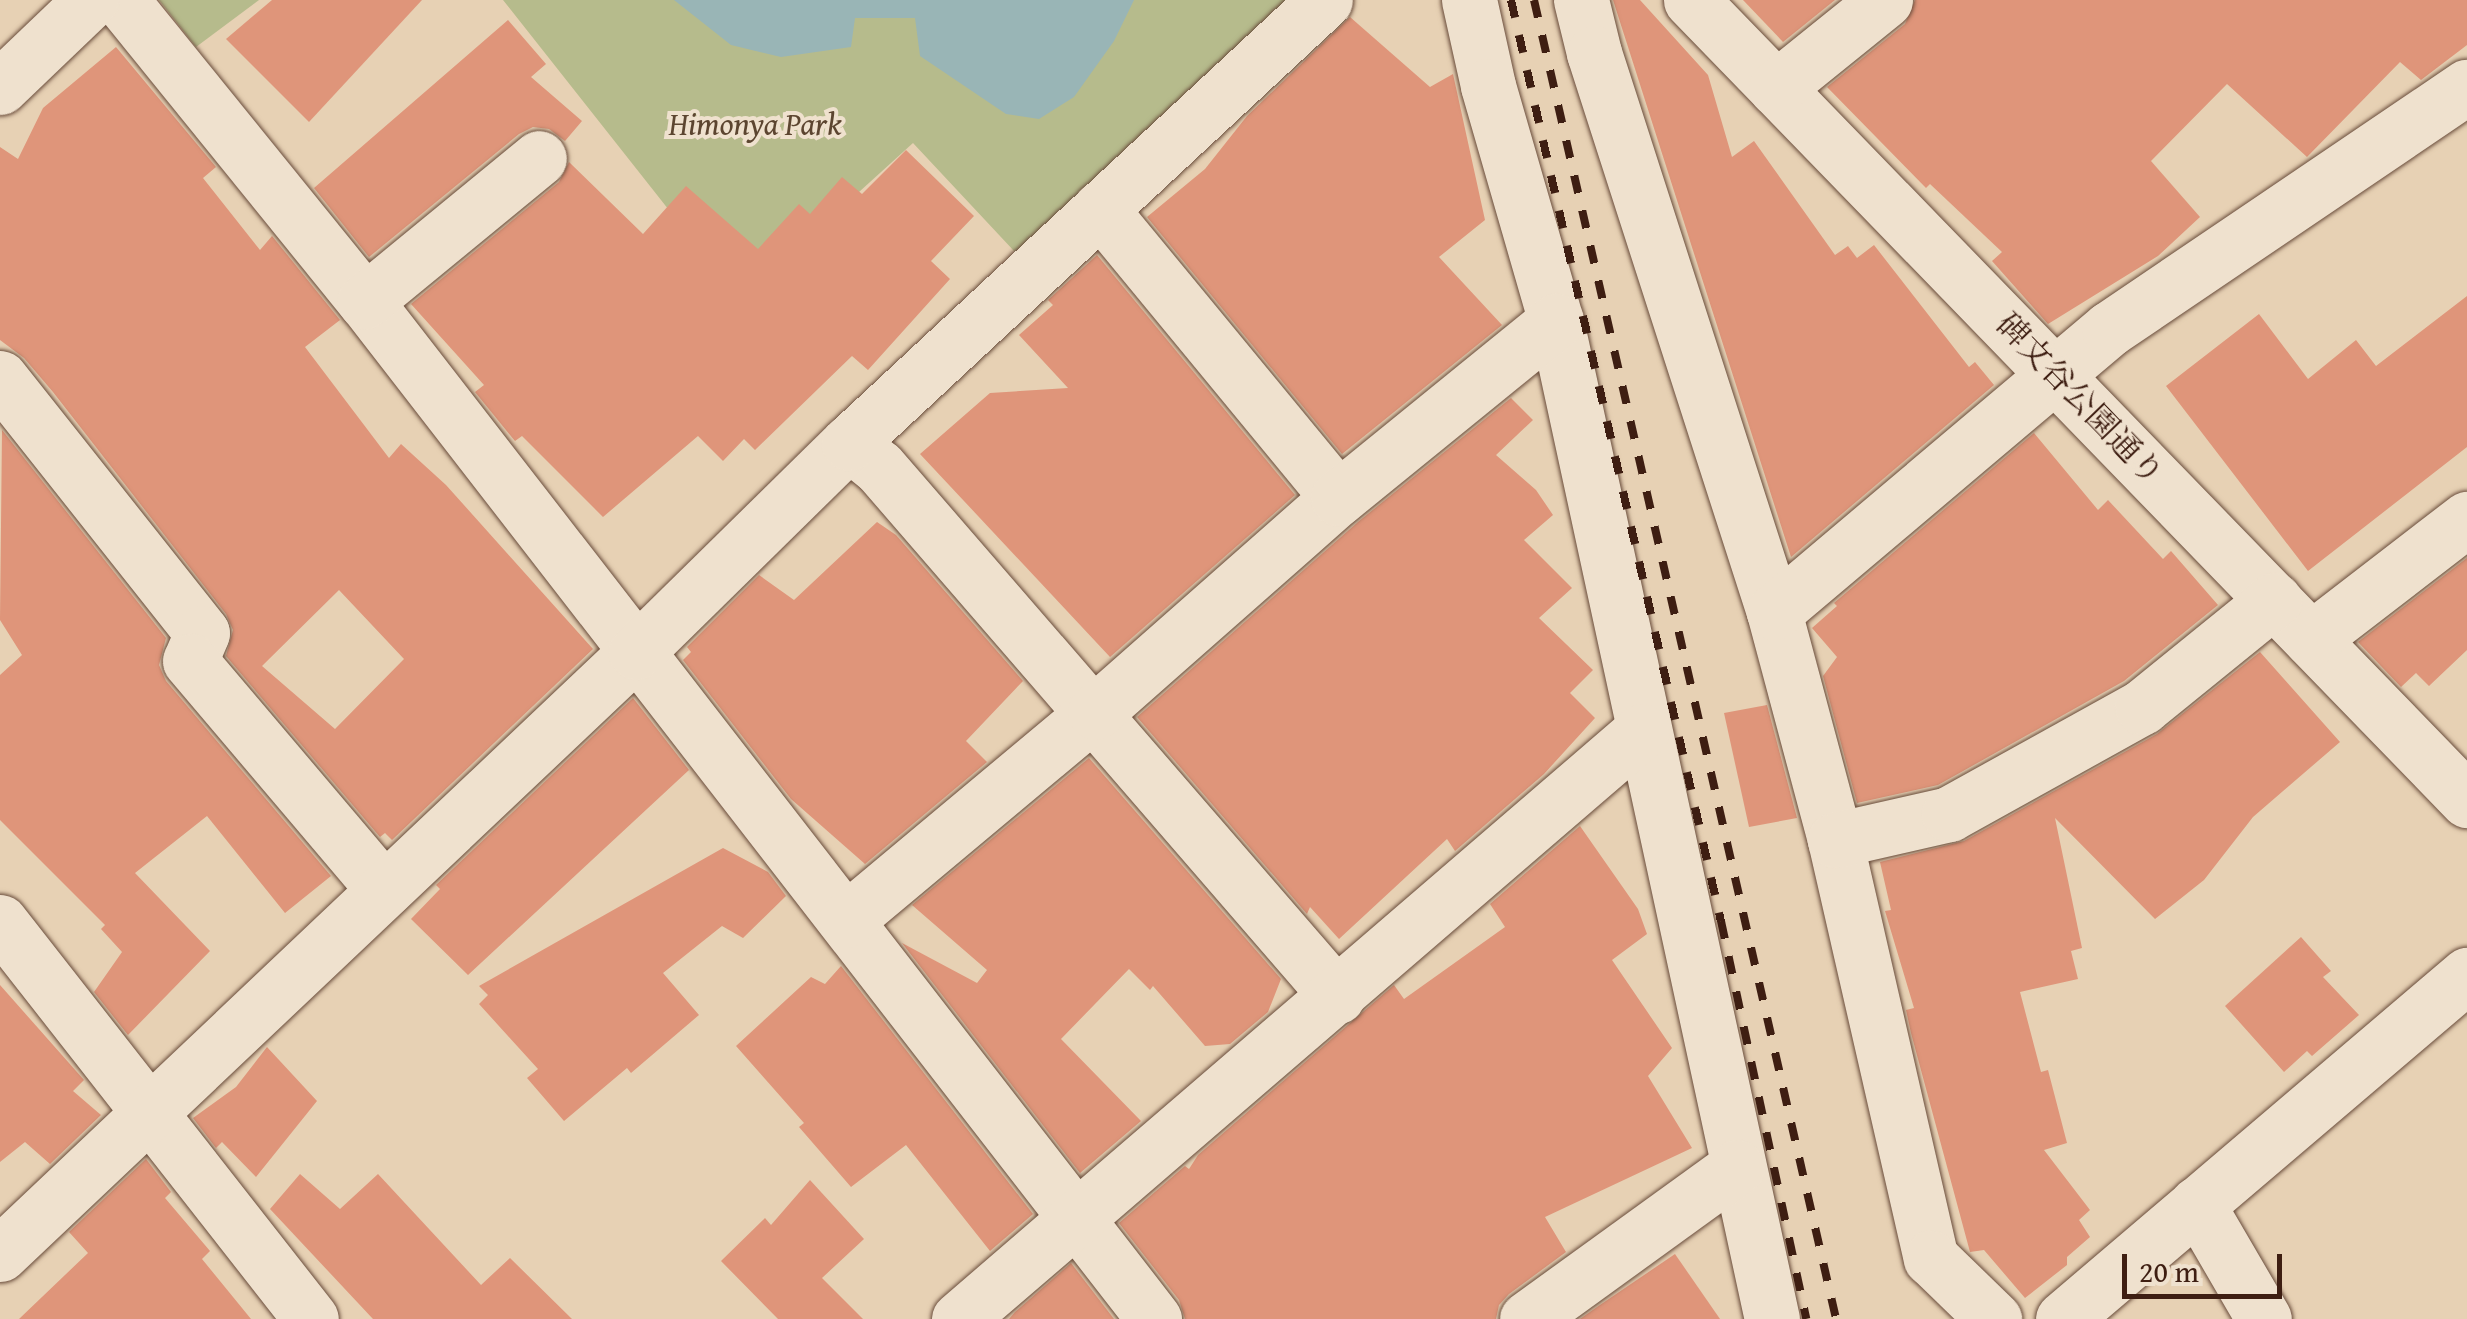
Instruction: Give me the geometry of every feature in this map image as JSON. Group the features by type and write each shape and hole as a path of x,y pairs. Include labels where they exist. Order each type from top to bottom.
{"street":[{"path":"0,88 91,0"},
{"path":"121,0 366,302 1154,1319"},
{"path":"0,1254 636,652 849,443 1325,0"},
{"path":"1470,0 1488,86 1556,321 1772,1319"},
{"path":"1581,0 1594,53 1774,612 1836,840 1931,1258 1994,1319"},
{"name":"碑文谷公園通り","path":"1691,0 2467,800"},
{"path":"1776,88 1885,0"},
{"path":"1774,612 2109,329 2467,87"},
{"path":"366,302 539,158"},
{"path":"1100,208 1338,498"},
{"path":"846,920 1094,712 1338,498 1556,321"},
{"path":"0,378 202,633 190,662 384,890"},
{"path":"849,443 879,467 1337,996"},
{"path":"2311,639 2467,519"},
{"path":"1836,840 1949,814 2142,707 2274,600"},
{"path":"959,1319 1642,730"},
{"path":"1,925 311,1319"},
{"path":"2063,1319 2467,975"},
{"path":"1528,1319 1737,1166"},
{"path":"2197,1204 2264,1319"}],"green space":[{"path":"159,0 259,0 196,47"},
{"name":"Himonya Park","path":"503,0 1294,0 1028,266 913,143 740,300"}],"water":[{"path":"674,0 1134,0 1114,41 1074,97 1039,119 1006,114 920,56 915,18 855,18 851,47 781,57 731,45"}],"building":[{"path":"272,0 422,0 309,122 226,39"},
{"path":"1613,0 1640,0 1708,75 1732,157 1754,141 1835,255 1848,246 1857,258 1874,245 1969,367 1975,362 1994,385 1791,557"},
{"path":"1743,0 1835,0 1783,42"},
{"path":"1915,0 2467,0 2467,45 2421,80 2400,62 2307,157 2227,84 2151,161 2200,217 2158,256 2048,324 1992,261 2002,252 1930,184 1926,188 1827,87 1905,24"},
{"path":"1350,17 1430,87 1453,74 1485,220 1439,257 1502,325 1342,454 1147,217 1205,169 1247,116"},
{"path":"508,20 546,64 531,77 582,121 565,141 549,129 533,127 519,134 369,257 314,188"},
{"path":"116,47 216,167 203,178 260,250 272,236 340,320 305,347 389,458 401,444 446,485 593,649 392,840 385,833 380,837 226,656 233,630 226,614 53,392 24,358 0,340 0,147 18,159 43,108","holes":["339,590 404,659 335,729 262,666"]},
{"path":"906,150 974,216 931,261 950,279 868,370 852,356 755,450 744,439 723,461 698,436 603,517 522,436 515,441 475,392 484,385 411,304 559,182 569,162 643,234 686,186 758,249 799,204 810,214 842,177 862,194"},
{"path":"1097,255 1295,495 1110,657 920,454 990,393 1068,388 1019,335 1053,305 1048,300"},
{"path":"2467,296 2467,447 2308,571 2166,386 2259,314 2308,379 2356,340 2376,366"},
{"path":"1511,398 1533,420 1496,455 1536,490 1553,515 1524,540 1572,588 1539,618 1593,670 1570,693 1595,718 1544,774 1455,851 1447,839 1339,939 1310,907 1307,914 1137,717 1358,522"},
{"path":"2,430 166,638 159,665 166,681 331,876 285,913 207,816 135,873 210,951 128,1035 94,992 122,952 101,929 105,925 0,820 0,675 22,655 0,620"},
{"path":"2034,433 2098,510 2108,500 2163,559 2171,551 2218,605 2124,681 1938,785 1857,803 1823,676 1837,657 1812,628 1837,606 1834,603"},
{"path":"877,522 896,535 1023,681 966,741 987,762 865,864 791,799 683,660 691,652 687,647 759,575 794,600"},
{"path":"2467,558 2467,650 2429,686 2416,673 2401,687 2358,642"},
{"path":"2260,652 2340,742 2253,817 2204,880 2155,919 2055,818 2082,948 2071,951 2078,979 2020,992 2041,1072 2048,1070 2067,1143 2044,1150 2090,1210 2079,1220 2090,1237 2067,1257 2067,1265 2025,1298 1984,1250 1970,1252 1911,1033 1906,1010 1914,1008 1885,911 1891,910 1880,862 1964,841 2157,734"},
{"path":"633,698 689,770 468,975 411,919 440,889 436,885"},
{"path":"1767,705 1797,818 1749,827 1724,713"},
{"path":"1089,758 1281,979 1268,1012 1230,1044 1205,1046 1153,986 1150,990 1129,969 1061,1039 1141,1121 1080,1173 902,943 977,983 987,970 912,905"},
{"path":"1580,826 1638,909 1647,934 1612,960 1672,1048 1648,1076 1692,1148 1545,1217 1566,1252 1509,1294 1499,1305 1496,1319 1185,1319 1179,1300 1119,1223 1185,1166 1189,1169 1198,1155 1394,985 1404,999 1505,927 1490,904"},
{"path":"723,848 768,872 786,896 743,938 722,926 663,973 699,1015 631,1073 627,1068 564,1121 527,1078 538,1069 479,1004 488,995 479,986"},
{"path":"2301,937 2331,971 2323,977 2359,1015 2312,1056 2307,1051 2284,1072 2225,1006"},
{"path":"841,966 1033,1214 990,1251 906,1145 851,1187 799,1127 804,1123 736,1046 811,977 825,984"},
{"path":"0,985 84,1080 73,1091 101,1115 50,1164 25,1142 0,1162"},
{"path":"267,1047 317,1101 256,1177 222,1142 216,1148 193,1118 236,1087"},
{"path":"146,1159 171,1192 165,1198 210,1251 202,1259 251,1319 19,1319 88,1253 69,1232"},
{"path":"300,1174 340,1209 378,1174 481,1285 510,1258 572,1319 373,1319 270,1209"},
{"path":"810,1180 864,1239 822,1278 863,1319 778,1319 721,1261 765,1218 771,1225"},
{"path":"1675,1254 1720,1319 1580,1319 1597,1307"},
{"path":"1071,1263 1114,1319 1009,1319 1015,1312"}],"railway":[{"path":"1511,0 1721,921 1806,1319"},
{"path":"1534,0 1836,1319"}]}
